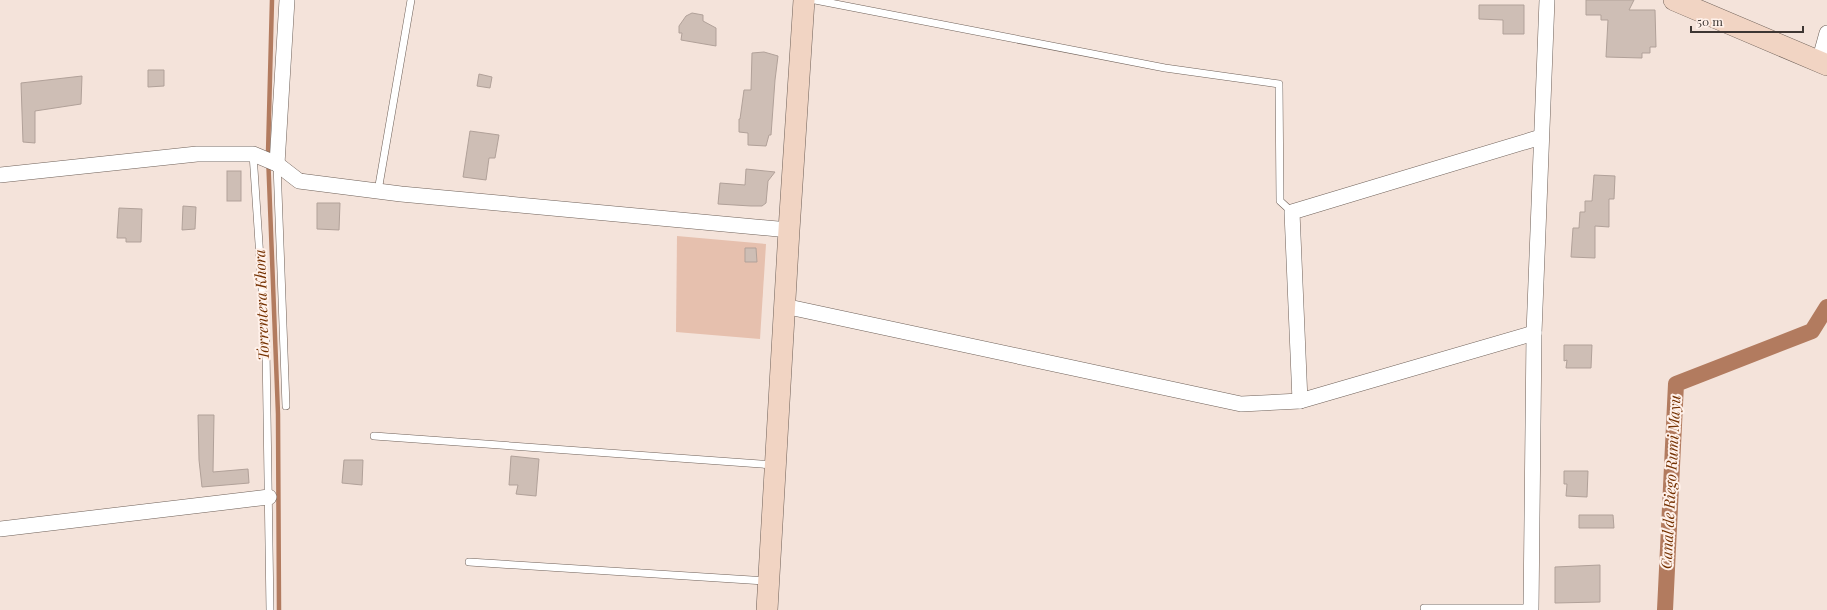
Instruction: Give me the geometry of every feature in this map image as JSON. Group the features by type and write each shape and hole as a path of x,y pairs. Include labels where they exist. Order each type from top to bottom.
{"street":[{"path":"277,164 288,0"},
{"path":"766,610 788,230 804,0"},
{"path":"1531,609 1534,333 1547,0"},
{"path":"1674,0 1823,64 1827,32"},
{"path":"1300,401 1292,212 1541,137"},
{"path":"0,175 197,154 253,154 277,164 299,181 378,191 788,230"},
{"path":"784,306 1241,404 1300,401 1534,333"},
{"path":"0,529 269,497"}],"lane":[{"path":"378,191 412,0"},
{"path":"816,0 1165,68 1279,84 1280,201 1292,212"},
{"path":"253,154 266,348 270,610"},
{"path":"277,164 286,406"},
{"path":"374,436 775,465"},
{"path":"469,562 768,581"},
{"path":"1424,608 1531,609"}],"shaded area":[{"path":"677,236 766,244 760,339 676,332"}],"building":[{"path":"1586,0 1634,0 1629,10 1655,10 1656,47 1650,47 1650,53 1642,53 1642,58 1606,57 1608,20 1601,20 1601,15 1586,15"},
{"path":"1479,5 1524,5 1524,34 1503,34 1503,20 1479,19"},
{"path":"692,13 703,15 703,21 716,28 716,46 681,40 682,33 679,33 679,26 686,16"},
{"path":"764,52 778,56 771,135 769,135 766,146 748,145 748,133 739,132 739,119 744,90 751,90 752,53"},
{"path":"148,70 164,70 164,86 148,87"},
{"path":"479,74 492,77 490,88 477,86"},
{"path":"82,76 81,104 35,111 35,143 23,142 21,83"},
{"path":"470,131 499,135 495,158 489,158 486,180 463,177"},
{"path":"746,169 775,172 768,181 766,203 762,206 718,204 720,183 745,185"},
{"path":"227,171 241,171 241,201 227,201"},
{"path":"1594,175 1615,176 1614,199 1609,199 1609,227 1595,226 1595,258 1571,257 1573,228 1579,228 1580,212 1585,212 1585,201 1592,201"},
{"path":"317,203 340,203 339,230 317,229"},
{"path":"183,206 196,207 195,229 182,230"},
{"path":"119,208 142,209 141,242 126,242 126,238 117,238"},
{"path":"745,248 756,248 757,262 745,262"},
{"path":"1564,345 1592,345 1591,368 1566,368 1567,360 1564,361"},
{"path":"198,415 214,415 213,472 248,469 249,483 202,487 199,460"},
{"path":"511,456 539,459 536,496 516,494 518,485 509,485"},
{"path":"344,460 363,460 362,485 342,483"},
{"path":"1564,471 1588,471 1587,497 1566,496 1567,484 1564,484"},
{"path":"1579,515 1613,515 1614,528 1579,528"},
{"path":"1600,565 1600,602 1555,603 1555,567"}],"waterway":[{"name":"Torrentera Khora","path":"272,0 268,154 278,414 279,610"},
{"name":"Canal de Riego Rumi Mayu","path":"1665,610 1676,384 1812,331 1827,307"}]}
